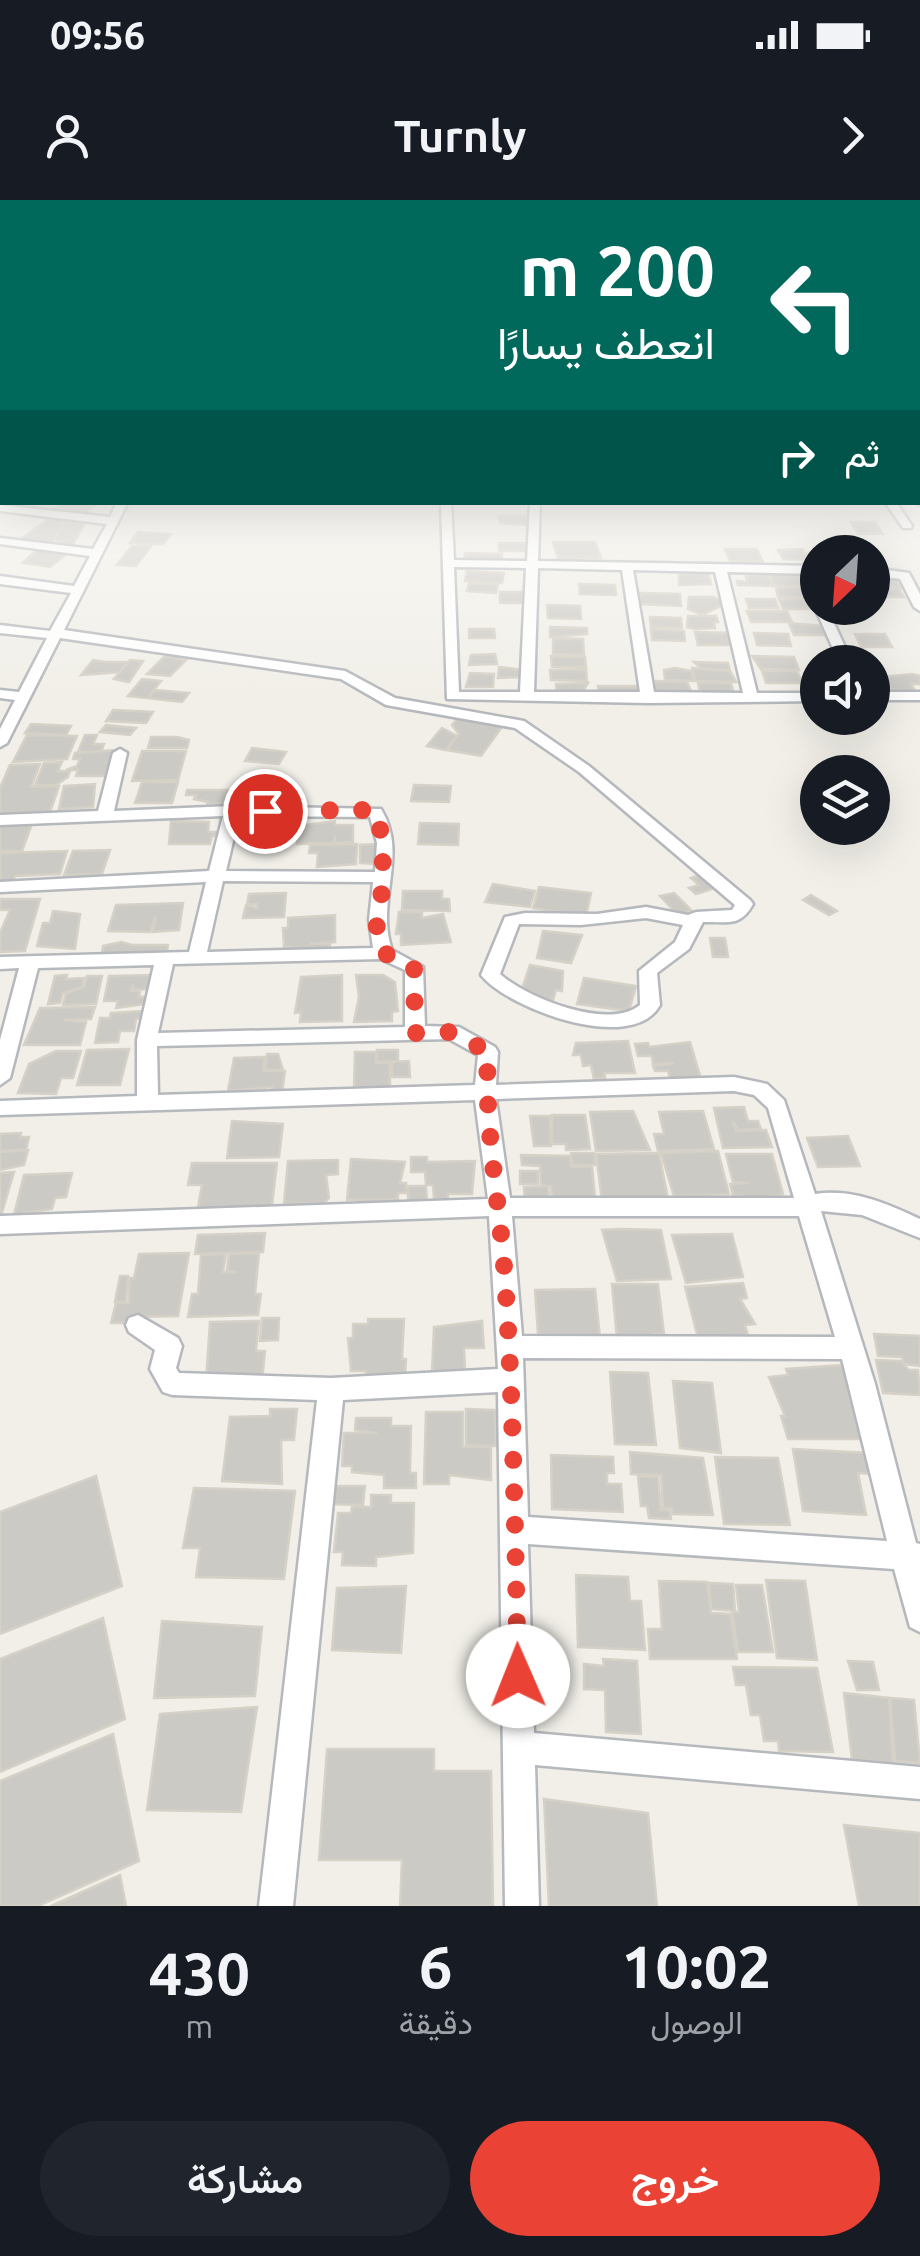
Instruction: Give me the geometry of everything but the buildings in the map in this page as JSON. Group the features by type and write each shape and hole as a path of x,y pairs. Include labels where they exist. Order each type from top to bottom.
{"street":[{"path":"0,541 95,553"},
{"path":"0,743 102,541"},
{"path":"447,541 449,693 466,699 800,697"},
{"path":"527,698 531,541"},
{"path":"448,564 800,570"},
{"path":"627,567 648,699"},
{"path":"720,568 751,698"},
{"path":"890,574 905,576 920,606"},
{"path":"0,580 76,590"},
{"path":"0,629 331,672 345,675 391,702 496,718 527,728 584,769 744,904 738,915 704,914 691,922 683,945 648,972 646,983 652,999 648,1012 637,1018 582,1018 499,988 490,975 511,921 580,920 629,911 657,912 691,922"},
{"path":"0,694 23,697"},
{"path":"890,696 920,696"},
{"path":"105,817 120,753"},
{"path":"197,955 220,876 232,811"},
{"path":"0,820 232,811 375,812 381,824 384,877 375,938 384,953"},
{"path":"0,886 220,876 384,877"},
{"path":"0,963 384,953 414,967 415,1033"},
{"path":"148,1105 147,1040 165,957"},
{"path":"0,1078 30,963"},
{"path":"147,1040 452,1032 488,1052 485,1096 500,1206 510,1348 522,1906"},
{"path":"0,1108 749,1085 770,1095 913,1557 920,1617"},
{"path":"0,1225 500,1206 806,1206 816,1201 848,1203 920,1229"},
{"path":"138,1325 169,1346 164,1370 172,1384 330,1390 510,1380"},
{"path":"510,1348 849,1348"},
{"path":"276,1906 330,1390"},
{"path":"515,1530 913,1557"},
{"path":"520,1748 920,1782"}],"route":[{"path":"265,811 364,810 379,815 384,877 375,938 384,953 414,967 415,1033 452,1032 488,1052 485,1096 500,1206 510,1348 518,1676"}]}
